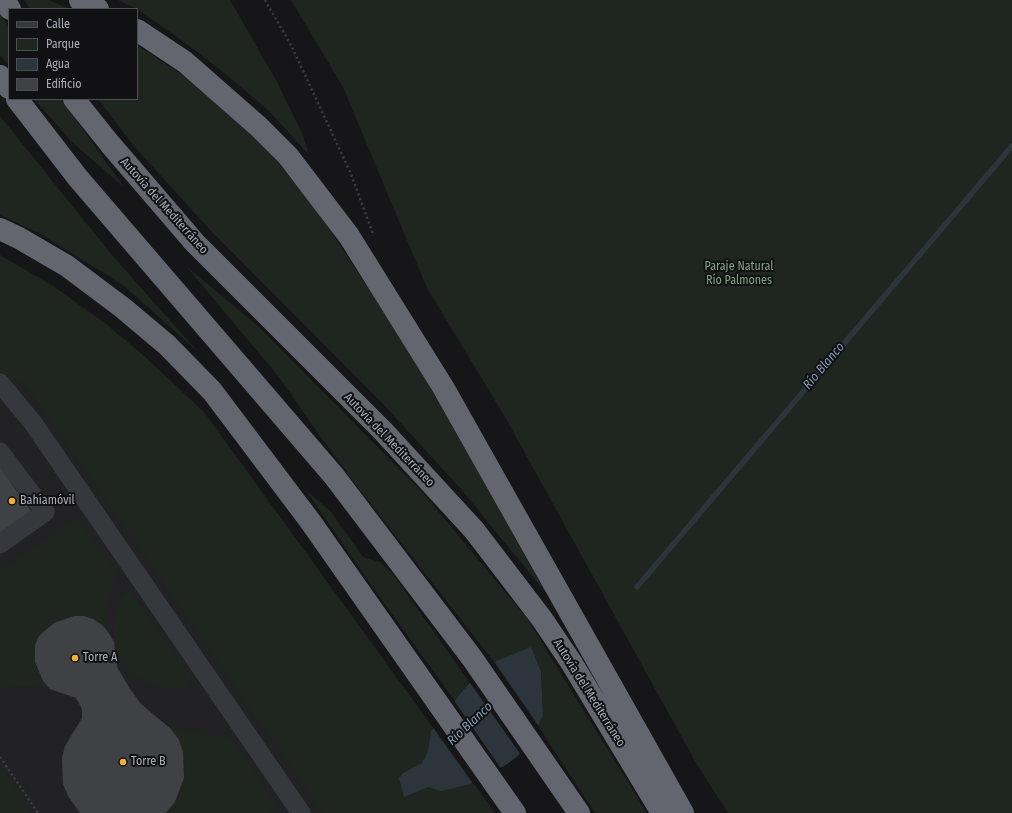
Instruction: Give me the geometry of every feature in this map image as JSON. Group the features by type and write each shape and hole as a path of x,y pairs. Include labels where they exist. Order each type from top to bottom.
{"highway":[{"path":"80,0 96,8"},
{"path":"138,31 185,62 259,127 288,156 349,236 444,387 592,648 683,813"},
{"path":"0,76 8,87"},
{"path":"18,100 78,178 334,476 472,658 579,813"},
{"name":"Autovía del Mediterráneo","path":"75,100 110,144 195,243 383,431 474,530 542,619 571,662 662,813"},
{"path":"0,229 19,238 67,266 123,308 167,345 212,391 310,521 515,813"},
{"path":"592,648 621,673 700,813"}],"street":[{"path":"0,383 33,423 301,813"},
{"path":"0,452 45,512 0,544"}],"path":[{"path":"264,0 292,47 351,174 373,237"},
{"path":"0,757 38,813"}],"shaded area":[{"path":"53,286 106,324 178,398 455,813 0,813 0,289"}],"green space":[{"path":"24,0 49,0 67,8 29,8"},
{"path":"118,0 230,0 277,82 302,133 309,155 269,111 228,76 187,44 138,10 138,8"},
{"name":"Paraje Natural Río Palmones","path":"291,0 1012,0 1012,813 728,813 696,763 505,417 427,288 343,87"},
{"path":"0,14 8,26 8,65 0,55"},
{"path":"138,46 196,84 251,131 312,203 388,318 447,415 546,593 460,488 385,406 211,231 134,146 99,100 138,100"},
{"path":"35,100 62,100 124,187 74,144"},
{"path":"0,116 112,255 197,351 123,285 39,233 0,215"},
{"path":"0,255 53,286 106,324 144,356 204,412 495,813 323,813 30,390 21,381 12,385 0,371"},
{"path":"186,266 258,326 423,493 526,617 647,813 595,813 538,726 543,716 541,671 531,648 494,662 356,485 279,377"},
{"path":"304,488 332,513 363,557 380,562 392,573 459,667 469,682 455,701 376,592"},
{"path":"76,517 117,574 108,602 106,630 93,619 84,616 74,616 54,623 39,636 35,645 35,662 38,672 50,689 44,686 0,688 0,571"},
{"path":"129,590 191,675 187,689 160,687 147,683 133,675 120,659 113,633 115,616 120,602"},
{"path":"163,720 184,731 231,738 278,808 269,813 166,813 175,802 181,791 185,765 179,740"},
{"path":"0,766 32,813 0,813"}],"water":[{"path":"531,647 541,671 543,716 518,756 506,765 470,784 441,791 428,787 404,797 399,778 403,773 422,763 428,752 431,731 468,684 494,662"}],"pier":[{"path":"493,660 540,728 521,755 468,680"},
{"path":"453,699 502,770 474,785 432,726"}],"building":[{"name":"Bahíamóvil","path":"0,467 31,511 0,534"},
{"name":"Torre B","path":"74,616 84,616 93,619 102,625 108,632 114,642 117,667 130,689 141,704 171,729 179,740 183,752 184,778 175,802 166,813 80,813 68,796 63,784 62,758 65,746 82,718 82,709 76,698 50,689 43,681 35,662 35,645 39,636 54,623"}],"waterway":[{"name":"Río Blanco","path":"637,587 1012,146"}],"place":[{"name":"Bahíamóvil","path":"12,501"},
{"name":"Torre A","path":"75,658"},
{"name":"Torre B","path":"123,762"}]}
